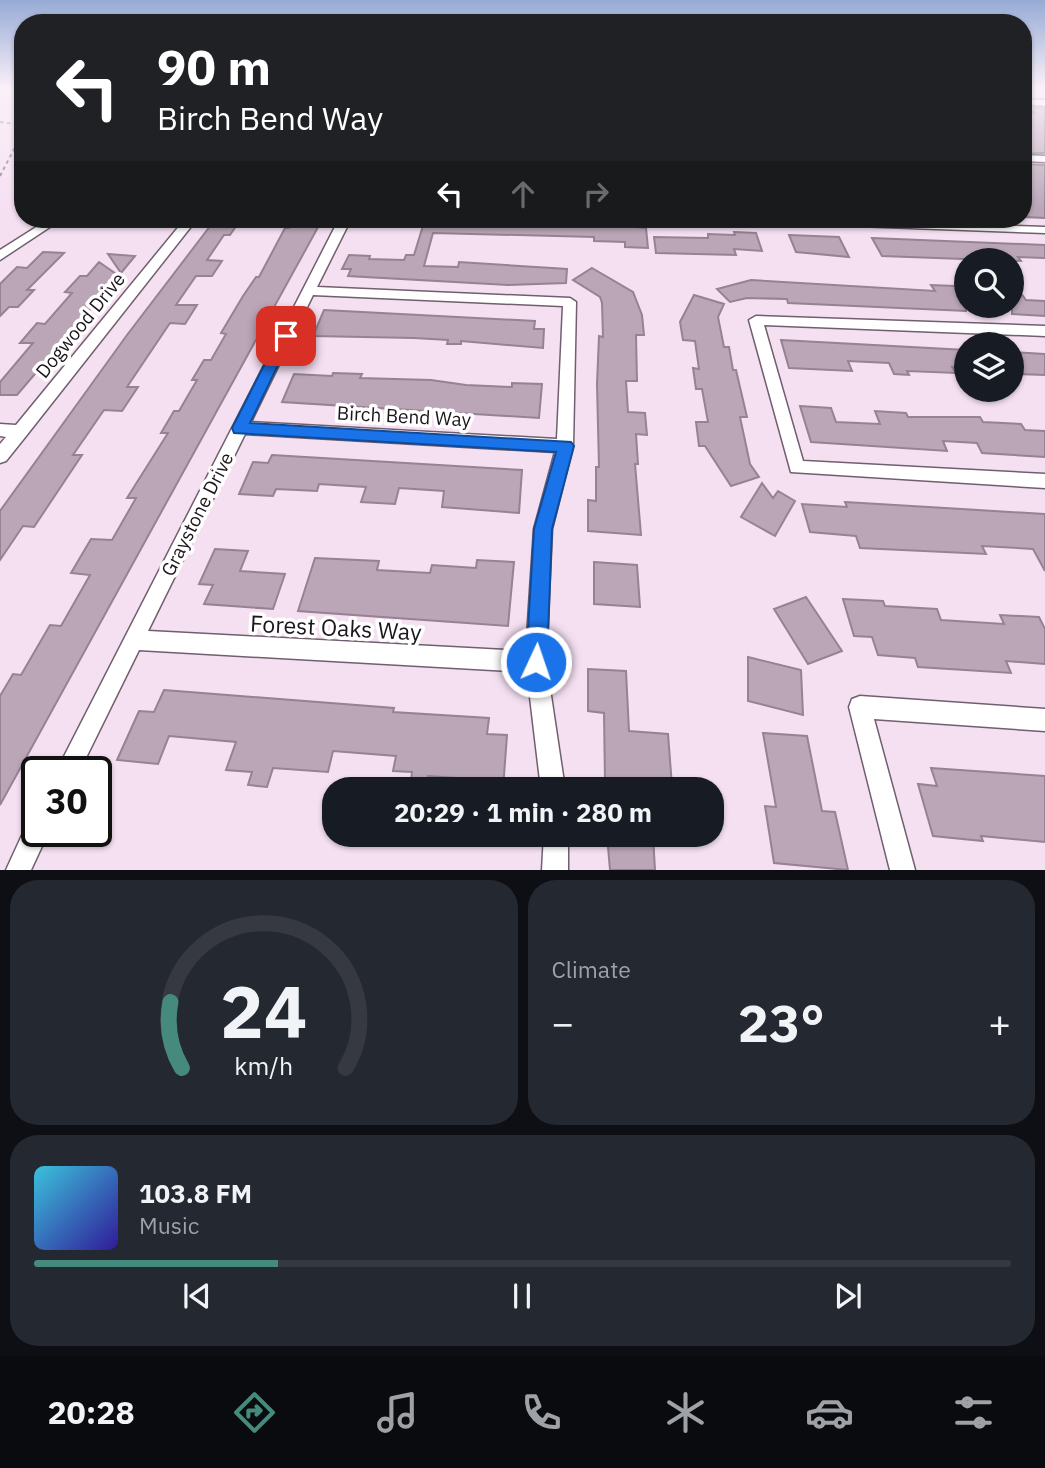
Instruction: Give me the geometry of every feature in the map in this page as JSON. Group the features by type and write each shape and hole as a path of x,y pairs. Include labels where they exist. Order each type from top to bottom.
{"street":[{"path":"0,256 42,228"},
{"name":"Dogwood Drive","path":"0,456 184,228"},
{"name":"Graystone Drive","path":"75,756 340,228"},
{"path":"991,228 1045,230"},
{"path":"309,290 570,302 565,446 543,529 536,662 551,777"},
{"path":"1045,331 756,320 797,467 1045,481"},
{"name":"Birch Bend Way","path":"240,428 565,446"},
{"path":"0,430 20,432"},
{"name":"Forest Oaks Way","path":"134,640 536,662"},
{"path":"903,870 860,706 1045,720"},
{"path":"18,870 29,847"},
{"path":"555,870 556,847"}],"path":[{"path":"0,176 14,149"}],"building":[{"path":"1032,129 1045,129 1045,153 1032,153"},
{"path":"1032,164 1045,165 1045,218 1032,217"},
{"path":"209,228 235,228 230,235 224,235 207,260 222,261 212,276 196,276 176,305 197,305 185,324 170,323 127,387 138,387 122,411 104,410 73,455 82,455 34,527 23,526 0,560 0,511 127,335"},
{"path":"285,228 318,228 27,756 21,756 21,767 0,805 0,696 13,674 21,675 50,625 61,626 90,575 71,573 91,539 112,540 136,498 127,498 168,433 161,433 174,411 179,411 197,380 192,380 204,360 211,360 226,334 221,333 243,296 256,277 259,277"},
{"path":"422,228 646,228 648,248 625,247 625,242 594,241 594,237 433,233 424,266 458,267 459,262 567,269 566,283 508,285 348,276 351,269 342,269 349,255 370,256 369,259 404,260 406,255 414,255"},
{"path":"734,232 756,233 762,251 734,249 736,255 656,253 654,237 708,238 708,234 735,235"},
{"path":"789,235 839,237 849,257 796,252"},
{"path":"872,238 1045,245 1045,258 1024,257 1024,248 954,248 954,259 882,256"},
{"path":"43,252 64,253 27,290 34,290 18,307 9,307 0,316 0,284 17,267 27,268"},
{"path":"108,254 135,256 121,273"},
{"path":"99,262 119,276 17,395 0,395 0,382 33,343 20,343 37,323 45,324 72,293 65,292 80,276 87,276"},
{"path":"592,268 633,292 642,315 644,335 636,335 637,381 626,381 628,412 645,413 647,435 636,434 638,464 635,464 641,535 588,531 588,500 596,501 596,467 599,467 597,384 599,336 603,337 602,303 600,297 573,280"},
{"path":"751,280 935,291 931,285 954,286 954,310 788,303 787,299 747,298 730,302 717,289"},
{"path":"694,295 724,304 718,317 724,347 729,347 733,370 736,370 747,417 740,417 750,464 759,477 731,486 705,446 699,446 696,422 708,422 702,389 696,389 693,368 699,369 695,341 683,340 680,322"},
{"path":"1024,297 1026,300 1045,301 1045,316 1024,315"},
{"path":"324,310 535,321 534,329 544,329 543,348 461,341 461,344 447,344 448,340 414,338 313,336"},
{"path":"781,340 954,349 954,373 907,371 909,375 894,374 889,363 848,361 852,371 789,368"},
{"path":"1024,353 1045,354 1045,375 1024,374"},
{"path":"333,373 362,374 360,378 431,380 466,385 512,387 512,383 542,384 539,418 282,402 294,374 332,376"},
{"path":"800,406 831,408 836,422 880,424 875,411 906,413 908,417 980,417 983,422 1021,424 1025,430 1045,431 1045,457 982,453 977,443 943,441 947,451 811,442"},
{"path":"272,455 522,470 519,513 442,507 444,491 399,488 395,504 361,502 366,487 319,484 317,491 276,489 273,496 239,494 253,462 268,463"},
{"path":"762,483 773,498 778,491 795,501 775,536 741,517"},
{"path":"845,502 1045,514 1045,571 1033,549 982,546 986,554 860,548 856,536 810,532 802,504 847,507"},
{"path":"215,549 248,551 240,571 285,574 273,609 204,604 213,585 199,584"},
{"path":"315,558 379,561 377,570 430,573 432,565 476,568 477,560 514,562 508,626 298,611"},
{"path":"594,562 637,565 640,607 594,604"},
{"path":"806,597 842,651 808,664 774,609"},
{"path":"843,599 883,601 885,606 937,609 941,620 1004,624 1000,615 1039,617 1045,629 1045,664 1006,661 1011,673 918,667 915,658 878,655 872,637 854,636"},
{"path":"748,657 801,670 803,715 748,701"},
{"path":"588,669 626,671 629,731 668,734 671,777 605,777 604,713 588,711"},
{"path":"164,690 394,708 393,712 489,718 487,734 507,735 504,777 411,777 412,772 393,771 396,756 333,751 328,772 273,768 267,787 248,785 252,772 226,770 236,742 169,736 158,764 117,760 139,711 154,712"},
{"path":"763,733 807,736 822,811 835,812 848,870 774,863 765,806 776,807"},
{"path":"931,768 1045,776 1045,842 981,836 983,841 933,836 918,784 937,786"},
{"path":"608,847 654,847 655,870 610,870"}],"route":[{"path":"286,336 240,428 565,446 543,529 536,662"}]}
